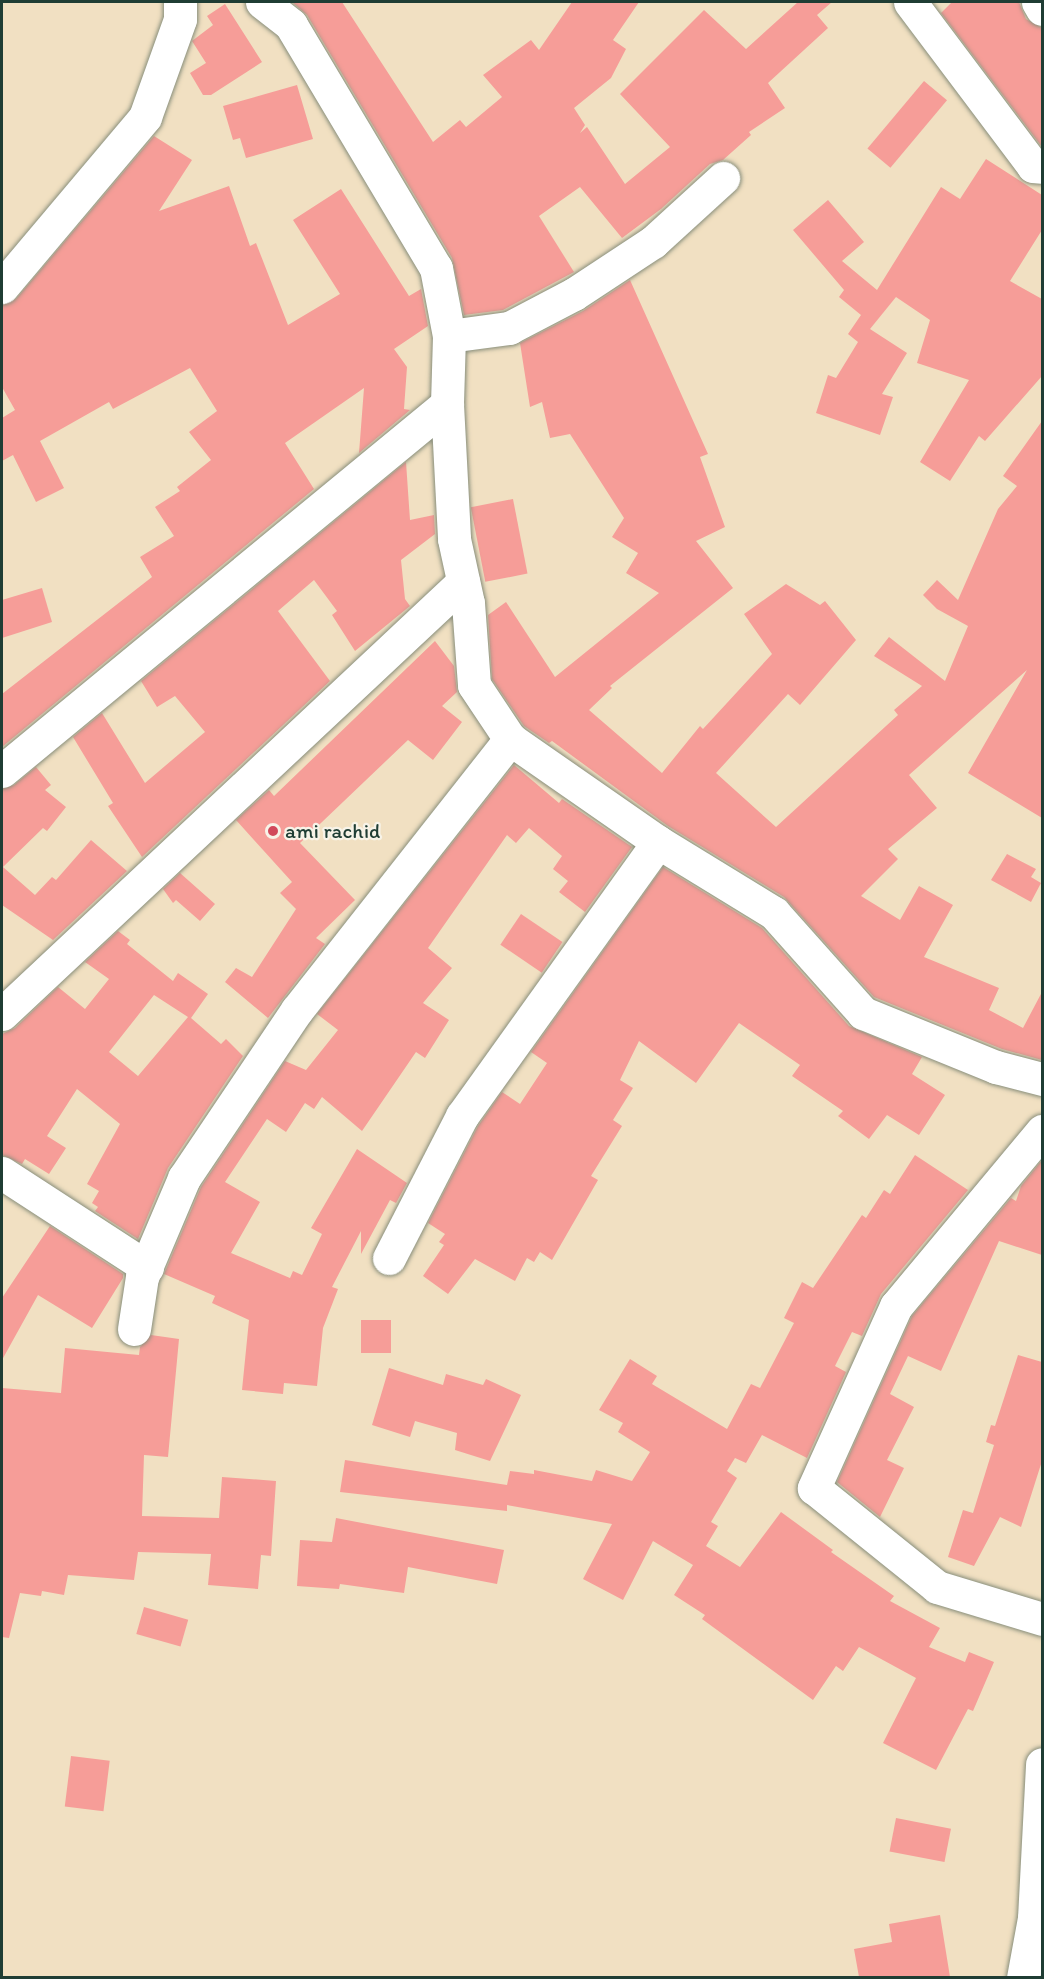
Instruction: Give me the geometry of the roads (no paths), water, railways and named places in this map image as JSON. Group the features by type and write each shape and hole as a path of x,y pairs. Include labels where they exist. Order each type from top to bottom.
{"street":[{"path":"2,287 145,117 180,19 180,2"},
{"path":"262,2 291,25 436,268 449,336 447,404 454,539 463,582 474,685 510,739 657,842 774,913 863,1012 996,1066 1042,1079"},
{"path":"910,2 1033,166 1042,167"},
{"path":"1038,2 1042,9"},
{"path":"449,336 509,328 574,294 653,242 723,177"},
{"path":"2,771 447,404"},
{"path":"2,1014 463,582"},
{"path":"134,1329 147,1267 184,1178 297,1010 510,739"},
{"path":"389,1258 462,1116 657,842"},
{"path":"1042,1131 896,1306 814,1488 937,1587 1042,1619"},
{"path":"2,1173 147,1267"},
{"path":"1023,1977 1034,1918 1042,1764"}],"place":[{"name":"ami rachid","path":"273,831"}]}
